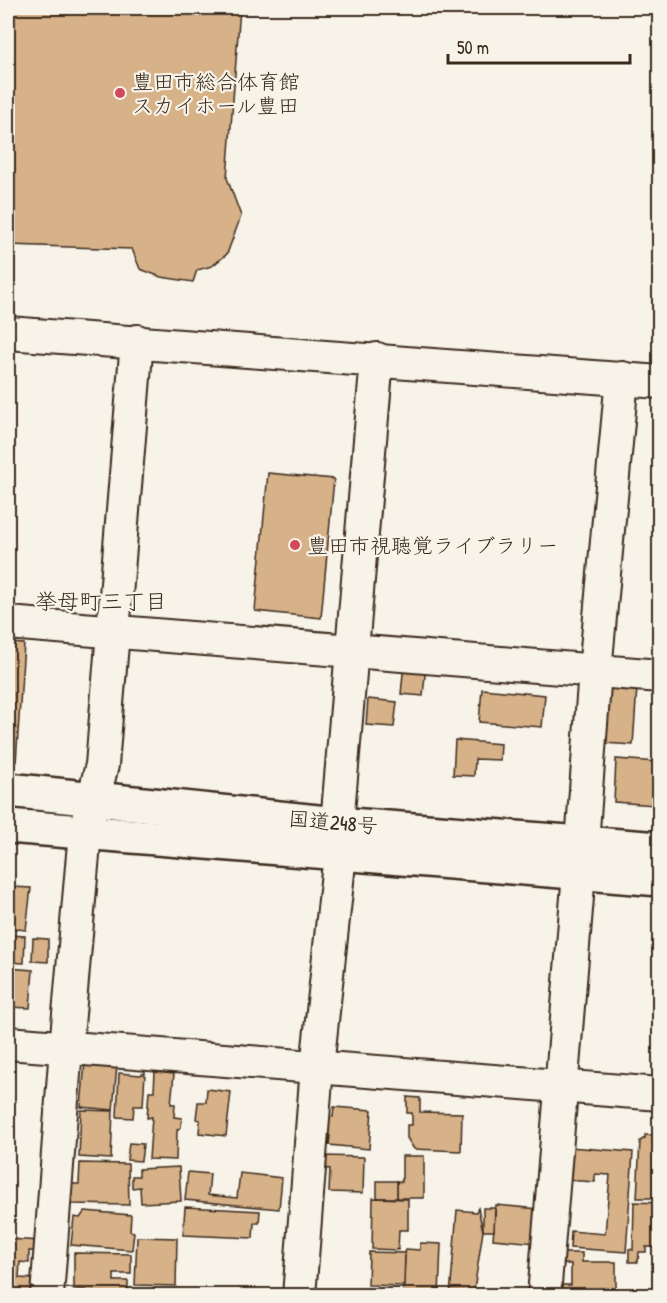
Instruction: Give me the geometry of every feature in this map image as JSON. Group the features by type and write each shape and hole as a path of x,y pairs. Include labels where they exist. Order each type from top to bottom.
{"highway":[{"name":"国道248号","path":"8,790 93,797 339,839"},
{"name":"国道248号","path":"8,826 85,832 339,839 581,858 660,879"},
{"name":"国道248号","path":"581,858 660,849"}],"street":[{"path":"8,333 660,382"},
{"path":"47,1296 85,832 102,765 137,341"},
{"path":"299,1296 317,1067 339,839 377,359"},
{"path":"544,1296 563,1086 595,671 622,378"},
{"path":"8,623 660,676"},
{"path":"8,1043 660,1094"}],"building":[{"name":"豊田市総合体育館 スカイホール豊田","path":"8,8 240,8 227,178 241,216 227,254 212,266 197,270 193,282 161,277 140,269 132,249 8,245"},
{"name":"豊田市視聴覚ライブラリー","path":"268,473 334,479 321,618 255,611"},
{"path":"8,643 24,644 16,763 8,762"},
{"path":"404,663 426,665 423,696 401,694"},
{"path":"608,685 637,687 633,745 604,743"},
{"path":"482,689 545,695 542,727 479,722"},
{"path":"368,699 397,702 394,727 366,725"},
{"path":"455,740 501,744 500,760 475,759 474,776 453,775"},
{"path":"616,759 658,762 655,805 614,802"},
{"path":"12,887 31,888 26,930 8,928"},
{"path":"8,935 25,936 24,963 8,962"},
{"path":"33,938 48,939 48,962 32,961"},
{"path":"8,968 33,970 30,1008 8,1007"},
{"path":"85,1062 117,1065 113,1110 81,1107"},
{"path":"155,1072 174,1074 171,1104 175,1104 174,1117 182,1118 181,1127 177,1130 176,1160 149,1159 152,1117 147,1118 149,1091 154,1091"},
{"path":"119,1073 140,1075 145,1073 143,1106 134,1106 133,1118 117,1117"},
{"path":"207,1089 231,1092 226,1136 199,1133 200,1120 196,1119 198,1102 206,1102"},
{"path":"407,1097 420,1098 420,1112 462,1113 461,1151 414,1149 407,1138 407,1125 412,1125 412,1113 407,1113"},
{"path":"334,1107 372,1110 369,1149 329,1145 330,1136 324,1136 326,1116 333,1117"},
{"path":"81,1110 113,1111 111,1159 79,1157"},
{"path":"645,1135 660,1135 660,1198 637,1198 640,1141 645,1138"},
{"path":"129,1143 143,1144 141,1161 127,1160"},
{"path":"569,1147 633,1152 626,1252 570,1248 571,1231 605,1234 610,1175 595,1174 595,1182 566,1180"},
{"path":"323,1156 364,1157 363,1193 329,1192 330,1169 323,1168"},
{"path":"402,1156 424,1156 424,1198 397,1198 397,1181 402,1182"},
{"path":"80,1163 128,1164 129,1205 71,1204 71,1184 79,1184"},
{"path":"179,1167 181,1201 141,1203 140,1187 132,1188 132,1176 139,1176 139,1169"},
{"path":"188,1172 210,1174 208,1195 237,1198 240,1173 282,1178 279,1209 185,1200"},
{"path":"377,1181 397,1181 397,1198 377,1198"},
{"path":"373,1198 408,1199 408,1230 399,1230 398,1250 372,1249"},
{"path":"634,1202 660,1203 660,1240 658,1240 658,1247 646,1247 646,1252 639,1252 638,1262 629,1262 629,1249 633,1250"},
{"path":"496,1205 539,1209 536,1243 493,1239"},
{"path":"185,1207 260,1211 259,1223 254,1223 253,1238 183,1235"},
{"path":"478,1208 483,1231 474,1290 470,1296 450,1296 457,1210 476,1212"},
{"path":"483,1208 495,1208 494,1231 483,1231"},
{"path":"85,1211 131,1215 130,1231 134,1232 132,1250 71,1245 74,1217 80,1218"},
{"path":"137,1237 177,1238 176,1286 135,1285"},
{"path":"8,1239 41,1241 40,1251 29,1251 29,1263 20,1262 19,1278 36,1279 35,1296 8,1296"},
{"path":"420,1243 441,1244 439,1296 403,1296 406,1249 420,1250"},
{"path":"369,1252 405,1253 404,1286 368,1285"},
{"path":"74,1253 131,1254 131,1274 114,1274 114,1281 128,1281 128,1296 85,1295 85,1290 74,1290"},
{"path":"564,1253 582,1253 582,1262 616,1262 616,1296 561,1296 561,1285 571,1285 571,1264 564,1264"}],"place":[{"name":"豊田市総合体育館 スカイホール豊田","path":"120,93"},
{"name":"豊田市視聴覚ライブラリー","path":"295,545"}],"district":[{"name":"挙母町三丁目","path":"101,601"}]}
